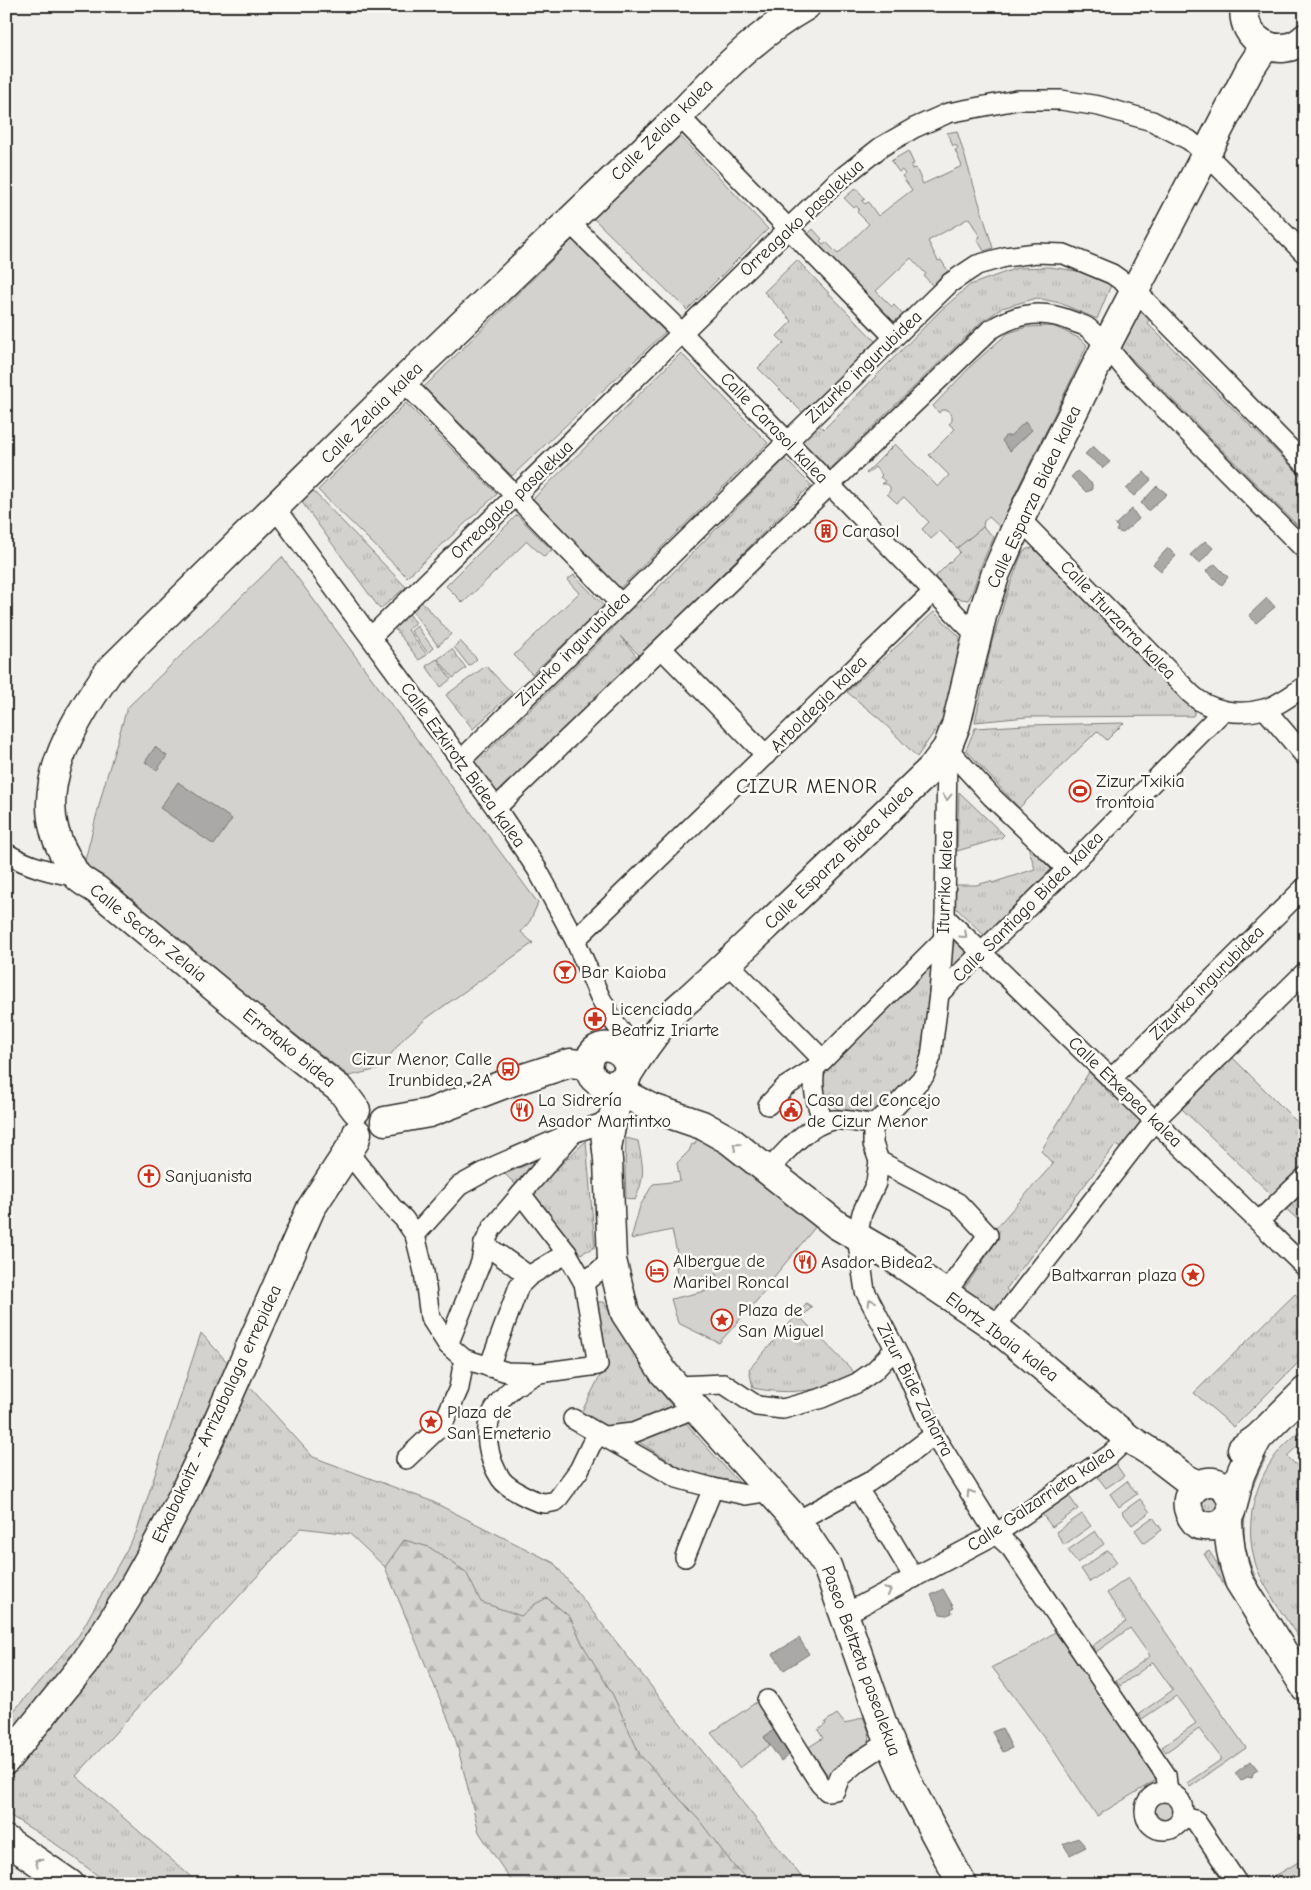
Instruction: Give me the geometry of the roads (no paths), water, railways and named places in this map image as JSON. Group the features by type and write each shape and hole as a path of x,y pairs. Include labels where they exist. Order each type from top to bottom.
{"main road":[{"name":"Calle Zelaia kalea","path":"78,877 58,844 51,813 53,778 64,745 84,707 109,671 403,381 679,116 710,83 754,42 783,19 806,6"},
{"path":"1245,6 1243,15 1250,34 1265,46 1274,49 1287,48 1304,39"},
{"name":"Calle Esparza Bidea kalea","path":"667,1019 595,1050 590,1057 608,1077 637,1057 667,1019 932,768 947,748 961,710 977,636 996,573 1020,519 1106,346 1250,69 1265,46"},
{"name":"Calle Sector Zelaia","path":"78,877 97,890 218,990"},
{"name":"Errotako bidea","path":"218,990 341,1090 353,1131"},
{"path":"353,1131 363,1137 377,1135 381,1132 385,1120 429,1113 502,1085 570,1063 608,1077 652,1108 702,1125 729,1140 767,1172 837,1225 858,1238"},
{"name":"Paseo Beltzeta pasealekua","path":"608,1077 605,1136 612,1260 626,1313 664,1373 797,1521 827,1566 890,1741 911,1789 962,1884"},
{"name":"Etxabakoitz - Arrizabalaga errepidea","path":"6,1760 84,1664 127,1598 182,1496 212,1434 311,1208 353,1131"},
{"name":"Elortz Ibaia kalea","path":"858,1238 887,1254 995,1328 1134,1442 1185,1478 1201,1484"},
{"path":"1258,1438 1240,1474 1230,1511 1217,1526 1211,1527 1194,1519 1187,1506 1188,1498 1192,1491 1245,1446 1258,1438 1305,1391"},
{"name":"Elortz Ibaia kalea","path":"1134,1442 1176,1492 1232,1575 1239,1582 1305,1687"},
{"path":"1201,1484 1218,1483 1224,1487 1229,1492 1230,1511"},
{"name":"Elortz Ibaia kalea","path":"1230,1511 1228,1531 1233,1564 1239,1582"},
{"path":"6,1840 70,1884"}],"street":[{"name":"Orreagako pasalekua","path":"377,631 834,184 881,146 914,128 948,113 1017,100 1061,100 1099,106 1152,121 1189,140 1206,154 1305,254"},
{"path":"679,116 894,337"},
{"name":"Calle Carasol kalea","path":"569,222 682,333 830,484 932,592 977,636"},
{"name":"Zizurko ingurubidea","path":"460,761 950,283 977,265 1005,257 1036,253 1064,254 1112,274 1136,291 1305,464"},
{"path":"496,808 990,330 1005,321 1021,315 1042,314 1062,317 1087,327 1127,371 1305,550"},
{"path":"403,381 620,603"},
{"name":"Calle Ezkirotz Bidea kalea","path":"275,508 496,808 537,869 575,940 600,997 614,1022 617,1041"},
{"name":"Calle Iturzarra kalea","path":"1020,519 1191,694 1205,705 1223,711"},
{"name":"Arboldegia kalea","path":"575,940 766,756 932,592"},
{"path":"662,649 766,756"},
{"path":"1223,711 1241,712 1265,709 1305,686"},
{"path":"1265,709 1305,756"},
{"name":"Calle Santiago Bidea kalea","path":"939,994 1067,869 1223,711"},
{"path":"947,748 992,797 1067,869"},
{"name":"Iturriko kalea","path":"872,1124 891,1111 924,1076 931,1058 939,994 945,917 947,748"},
{"path":"6,853 46,871 78,877"},
{"name":"Zizurko ingurubidea","path":"1111,1079 1305,887"},
{"name":"Calle Etxepea kalea","path":"945,917 1305,1267"},
{"path":"768,1105 785,1087 819,1064 943,940"},
{"path":"728,963 819,1064"},
{"path":"995,1328 1155,1120 1305,972"},
{"path":"819,1064 812,1080 823,1122"},
{"path":"767,1172 794,1142 823,1122 835,1120 872,1124 878,1161 876,1183 862,1213 858,1238"},
{"path":"353,1131 392,1207 404,1219 415,1235 424,1272 430,1317 448,1345 464,1360 506,1372 539,1373 598,1365 584,1283 567,1253 521,1194"},
{"path":"415,1235 459,1186 495,1166 574,1132 605,1136"},
{"path":"448,1345 481,1262 484,1244 492,1228 574,1132"},
{"path":"878,1161 958,1203 988,1235 945,1294"},
{"path":"1259,1221 1305,1177"},
{"name":"Zizur Bide Zaharra","path":"858,1238 864,1291 895,1349 934,1435 996,1534 1011,1548 1166,1775 1168,1792"},
{"path":"484,1244 528,1276"},
{"path":"489,1367 519,1286 528,1276 567,1253"},
{"path":"584,1283 612,1260"},
{"path":"677,1386 724,1384 757,1406 784,1409 822,1398 857,1383 874,1370 895,1349"},
{"path":"406,1459 443,1424 459,1388 464,1360"},
{"path":"539,1373 511,1388 494,1411 488,1428 488,1448 502,1481 522,1495 543,1503 556,1501 579,1470 591,1445 598,1437 633,1433 683,1413"},
{"path":"573,1418 677,1478 746,1495 770,1491"},
{"path":"797,1521 857,1488 900,1461 934,1435"},
{"name":"Calle Galzarrieta kalea","path":"845,1614 996,1534 1111,1454 1134,1442"},
{"path":"685,1557 713,1488"},
{"path":"857,1488 892,1540 914,1578"},
{"path":"767,1700 820,1784 827,1791 835,1790 840,1776 854,1764 890,1741"},
{"path":"1168,1792 1174,1795 1182,1804 1183,1817 1176,1827 1158,1829 1148,1822 1146,1816 1147,1803 1156,1794 1168,1792"},
{"path":"1183,1817 1195,1820 1238,1884"}],"place":[{"name":"Carasol","path":"826,531"},
{"name":"Zizur Txikia frontoia","path":"1080,791"},
{"name":"Bar Kaioba","path":"565,972"},
{"name":"Licenciada Beatriz Iriarte","path":"595,1019"},
{"name":"Cizur Menor, Calle Irunbidea, 2A","path":"508,1069"},
{"name":"La Sidrería Asador Martintxo","path":"522,1110"},
{"name":"Casa del Concejo de Cizur Menor","path":"791,1110"},
{"name":"Sanjuanista","path":"149,1176"},
{"name":"Asador Bidea2","path":"805,1262"},
{"name":"Albergue de Maribel Roncal","path":"657,1271"},
{"name":"Baltxarran plaza","path":"1193,1275"},
{"name":"Plaza de San Miguel","path":"722,1320"},
{"name":"Plaza de San Emeterio","path":"431,1422"}],"district":[{"name":"CIZUR MENOR","path":"807,786"}]}
